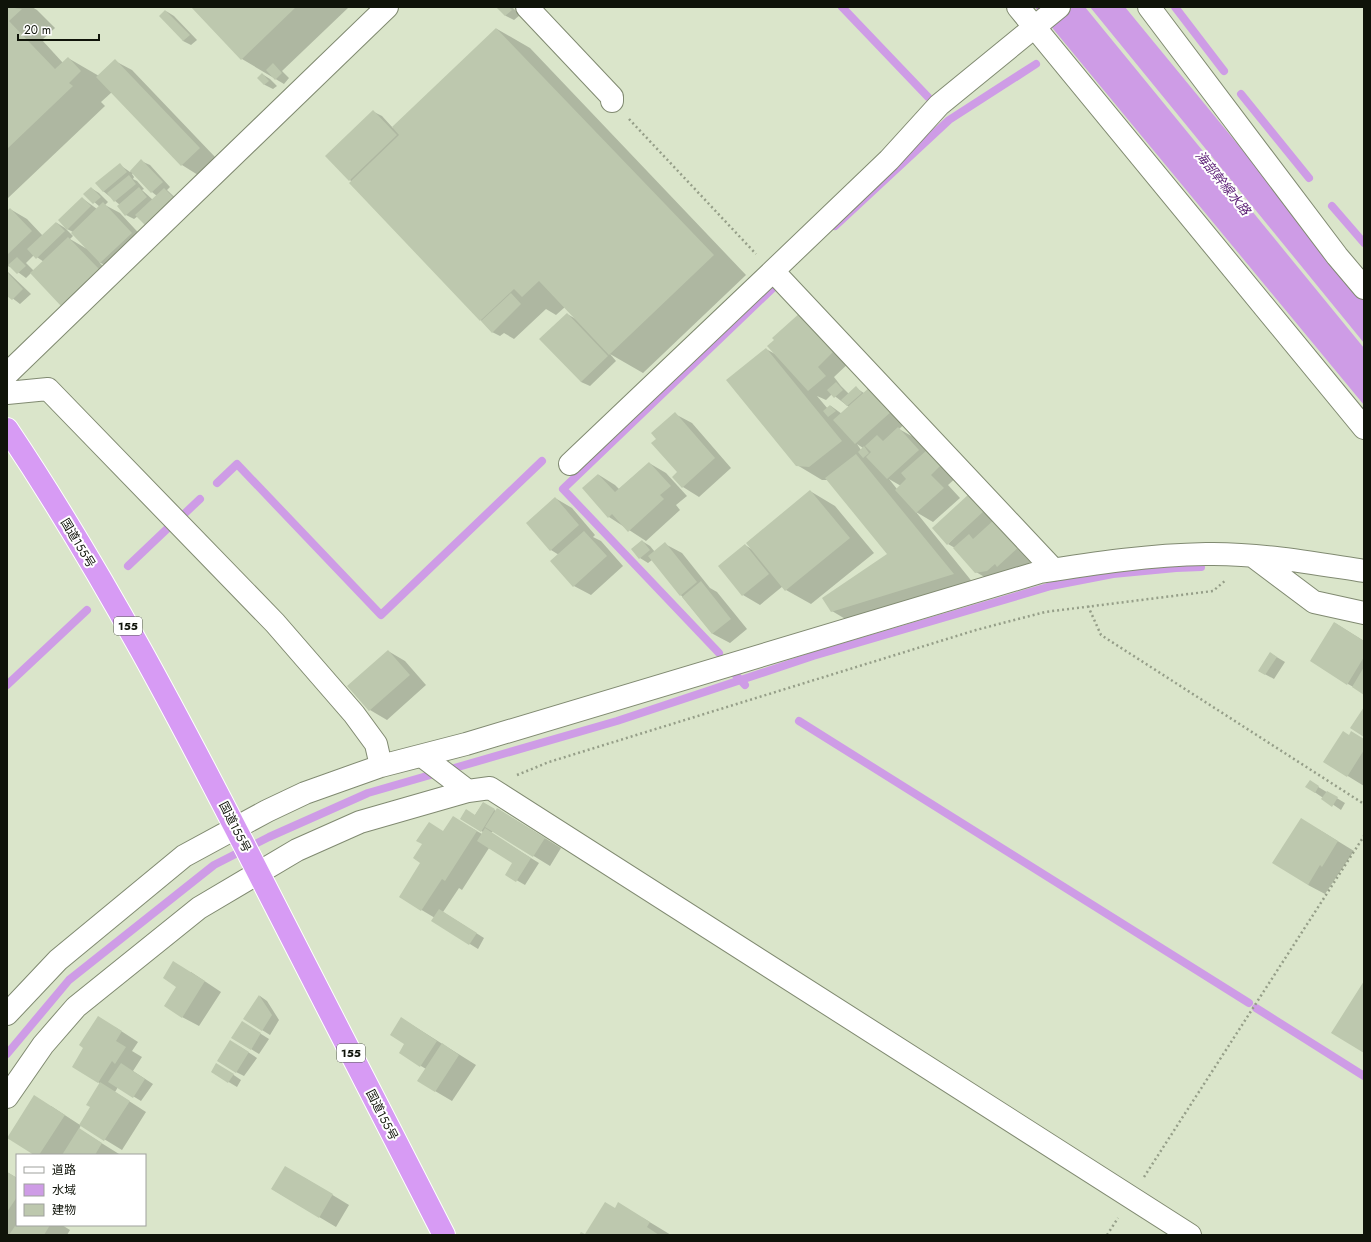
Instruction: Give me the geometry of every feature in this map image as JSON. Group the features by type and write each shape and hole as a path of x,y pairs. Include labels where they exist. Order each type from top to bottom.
{"highway":[{"name":"国道155号","path":"7,429 31,465 138,642 236,829 444,1235"}],"street":[{"path":"7,374 387,7"},
{"path":"527,7 612,97 612,102"},
{"path":"1018,7 1364,428"},
{"path":"570,464 889,160 939,105 1059,7"},
{"path":"1149,7 1337,256 1364,288"},
{"path":"773,271 1054,570"},
{"path":"7,393 48,389 275,623 354,714 372,738 376,744 381,766"},
{"path":"7,1014 58,960 101,922 184,856 304,793 381,766 429,761 466,744 1040,572 1124,559 1207,554 1254,556 1364,571"},
{"path":"1254,556 1314,602 1364,613"},
{"path":"429,761 462,786"},
{"path":"7,1097 43,1044 76,1007 199,908 297,850 360,822 462,786 490,788 1190,1235"}],"path":[{"path":"612,102 773,271"},
{"path":"490,788 548,762 976,630 1046,612 1214,591 1254,556"},
{"path":"1088,606 1101,635 1364,804"},
{"path":"1107,1235 1364,836"}],"water":[{"name":"海部幹線水路","path":"1035,7 1085,7 1364,348 1364,405"},
{"path":"1090,7 1125,7 1364,298 1364,343"}],"building":[{"path":"7,7 22,9 9,21 55,69 68,57 81,71 69,83 73,86 7,149"},
{"path":"191,7 296,7 241,60"},
{"path":"496,7 509,7 512,10 505,16"},
{"path":"165,10 190,35 183,41 159,16"},
{"path":"496,28 714,255 609,355 539,281 522,297 514,289 480,321 349,183 399,135 392,127"},
{"path":"115,59 200,148 181,166 96,77"},
{"path":"273,63 282,73 275,80 266,70"},
{"path":"262,73 269,81 264,85 257,78"},
{"path":"373,110 397,135 349,181 325,156"},
{"path":"141,159 163,182 151,193 130,171"},
{"path":"120,163 127,172 103,192 95,183"},
{"path":"129,175 136,184 114,202 107,193"},
{"path":"91,187 101,197 93,204 83,194"},
{"path":"139,187 147,197 125,216 117,206"},
{"path":"164,188 177,201 148,228 135,215"},
{"path":"82,197 91,206 67,230 58,220"},
{"path":"103,202 132,233 100,263 71,233"},
{"path":"10,208 32,231 7,255 7,211"},
{"path":"56,222 65,231 36,259 27,249"},
{"path":"68,237 99,269 61,306 30,273"},
{"path":"17,257 26,266 17,274 8,265"},
{"path":"7,272 23,289 12,300 7,296"},
{"path":"511,293 521,304 492,333 481,321"},
{"path":"801,312 835,350 818,367 826,376 808,391 767,346 774,340 772,338"},
{"path":"567,313 608,356 581,382 539,339"},
{"path":"766,348 842,441 809,467 796,466 726,380"},
{"path":"836,382 843,390 834,398 827,390"},
{"path":"856,386 862,393 847,406 841,400"},
{"path":"870,387 892,411 855,444 833,420"},
{"path":"830,405 836,411 828,417 823,411"},
{"path":"675,412 715,458 682,488 672,477 677,472 651,443 656,439 651,433"},
{"path":"898,427 919,450 887,479 866,457 871,452 865,446 877,435 883,441"},
{"path":"864,446 869,453 863,458 858,452"},
{"path":"927,450 941,465 931,475 944,488 916,513 895,490 906,479 901,473"},
{"path":"856,454 954,574 831,612 822,598 887,554 825,478"},
{"path":"649,462 671,486 660,495 664,499 628,532 612,514 608,518 582,488 598,474 615,492"},
{"path":"810,490 850,538 785,591 746,543"},
{"path":"969,494 984,511 947,545 932,528"},
{"path":"555,497 579,525 550,551 526,523"},
{"path":"996,518 1020,546 997,567 995,564 987,571 975,573 953,548 969,534 973,539"},
{"path":"584,531 607,556 573,587 550,561"},
{"path":"642,540 650,550 639,559 631,549"},
{"path":"665,542 697,582 680,596 648,556"},
{"path":"745,544 769,574 742,596 718,566"},
{"path":"701,581 731,619 712,634 682,597"},
{"path":"1334,622 1364,641 1364,657 1347,685 1310,661"},
{"path":"388,650 410,675 369,711 347,686"},
{"path":"1270,652 1277,657 1265,675 1258,671"},
{"path":"1364,667 1364,695 1352,687"},
{"path":"1364,707 1364,737 1350,728"},
{"path":"1343,731 1349,735 1351,731 1364,739 1364,750 1347,777 1323,762"},
{"path":"1310,780 1319,786 1315,793 1305,787"},
{"path":"1327,791 1338,797 1332,807 1321,799"},
{"path":"483,802 495,809 481,832 460,819 466,809 475,815"},
{"path":"497,808 545,838 533,857 485,827"},
{"path":"453,816 477,831 445,881 442,879 421,911 399,897 420,863 413,858 422,844 416,841 429,822 443,831"},
{"path":"1301,818 1338,841 1322,867 1320,865 1308,885 1272,863"},
{"path":"485,828 531,858 516,882 505,875 512,863 477,841"},
{"path":"439,909 477,933 469,945 431,921"},
{"path":"173,961 205,981 182,1018 164,1006 176,987 163,978"},
{"path":"1364,981 1364,1053 1331,1033"},
{"path":"259,995 272,1015 262,1031 243,1019"},
{"path":"98,1016 122,1031 116,1041 126,1047 115,1064 112,1061 98,1083 72,1067 83,1048 79,1045"},
{"path":"401,1017 437,1041 420,1067 399,1053 404,1044 390,1035"},
{"path":"242,1021 261,1033 251,1050 231,1038"},
{"path":"230,1040 249,1052 236,1073 217,1061"},
{"path":"442,1043 459,1055 435,1092 417,1081"},
{"path":"121,1063 145,1079 133,1098 108,1082"},
{"path":"216,1063 234,1074 228,1083 211,1072"},
{"path":"100,1082 130,1101 104,1141 79,1125 90,1107 86,1105"},
{"path":"34,1095 65,1115 40,1154 32,1154 7,1138"},
{"path":"79,1128 102,1143 96,1154 63,1154"},
{"path":"285,1166 333,1194 319,1218 271,1189"},
{"path":"7,1172 16,1177 16,1198 7,1212"},
{"path":"605,1202 615,1208 618,1202 650,1222 647,1227 659,1235 579,1235 581,1232 585,1234"},
{"path":"16,1224 16,1226 49,1226 44,1235 9,1235"}],"waterway":[{"path":"842,7 928,97"},
{"path":"1175,7 1224,71"},
{"path":"835,226 949,120 1036,64"},
{"path":"1241,94 1309,178"},
{"path":"1332,206 1364,243"},
{"path":"719,653 563,489 775,286"},
{"path":"217,483 237,464 381,615 542,461"},
{"path":"182,516 200,499"},
{"path":"128,566 169,527"},
{"path":"7,1054 69,980 214,865 269,837 368,793 617,721 813,656 1051,586 1113,574 1201,567"},
{"path":"7,685 87,610"},
{"path":"734,673 745,685"},
{"path":"799,721 1249,1003"},
{"path":"1256,1008 1364,1076"}]}
